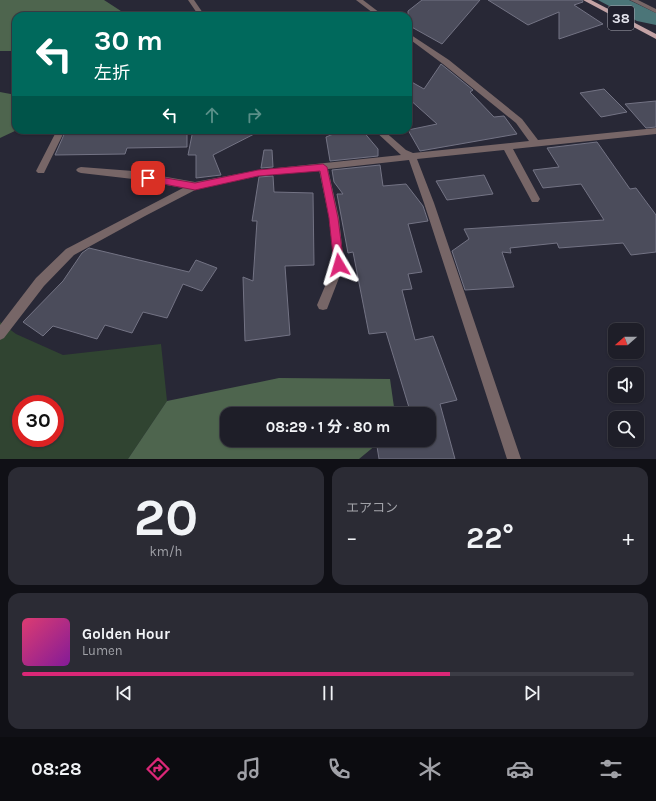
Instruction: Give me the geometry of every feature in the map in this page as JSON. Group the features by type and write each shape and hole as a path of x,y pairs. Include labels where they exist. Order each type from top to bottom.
{"main road":[{"name":"38","path":"586,0 656,37"}],"street":[{"path":"190,0 199,12"},
{"path":"359,0 376,12"},
{"path":"633,0 656,11"},
{"path":"412,38 446,62 519,121 536,144"},
{"path":"0,334 40,282 70,252 195,186 258,173 656,131"},
{"path":"41,171 59,134"},
{"path":"383,134 403,152 412,157 429,203 514,459"},
{"path":"507,147 535,199"},
{"path":"323,167 334,218 339,265 323,305"},
{"path":"82,170 133,175 195,186"}],"shaded area":[{"path":"0,0 104,0 122,12 12,12 12,51 0,51"},
{"path":"598,0 629,0 656,13 656,25 637,21"},
{"path":"0,92 12,94 12,132 0,138"},
{"path":"0,322 16,334 63,355 161,344 167,401 128,459 0,459"},
{"path":"279,378 390,379 394,407 220,407 220,447 374,447 359,459 128,459 167,401"}],"building":[{"path":"422,0 480,0 442,44 412,27 412,12 408,11"},
{"path":"488,0 582,0 583,2 574,5 603,24 559,39 559,12 528,25"},
{"path":"441,64 473,90 470,92 494,117 504,116 517,134 420,151 410,134 412,134 412,129 437,124 412,102 412,82 424,89"},
{"path":"604,89 627,112 601,117 580,93"},
{"path":"656,101 656,127 646,128 625,104"},
{"path":"64,134 187,134 187,147 127,148 125,154 55,155"},
{"path":"192,134 254,134 213,155 221,175 196,178 196,155 188,155"},
{"path":"333,134 365,134 378,149 378,156 330,161 326,137"},
{"path":"597,142 630,189 636,188 656,215 656,252 631,255 623,243 559,248 557,243 510,248 511,253 502,252 514,287 465,290 452,251 469,239 464,229 604,220 581,184 543,188 533,170 559,167 547,148"},
{"path":"264,150 272,150 273,167 261,168"},
{"path":"380,165 383,186 406,184 423,206 428,221 408,224 422,272 408,274 412,289 402,290 415,340 433,336 457,400 440,404 455,459 379,459 377,447 436,447 436,407 409,407 386,332 369,334 353,252 348,253 337,194 343,194 334,182 332,170"},
{"path":"484,175 493,194 447,200 436,181"},
{"path":"273,176 274,192 313,193 314,265 285,266 290,335 245,341 243,277 253,281 257,221 252,221 259,177"},
{"path":"89,248 189,272 196,260 217,268 202,291 183,284 167,318 143,312 132,333 105,325 97,339 53,326 43,336 23,322 63,281 82,253"}],"route":[{"path":"148,178 195,186 258,173 323,167 334,218 339,265"}]}
